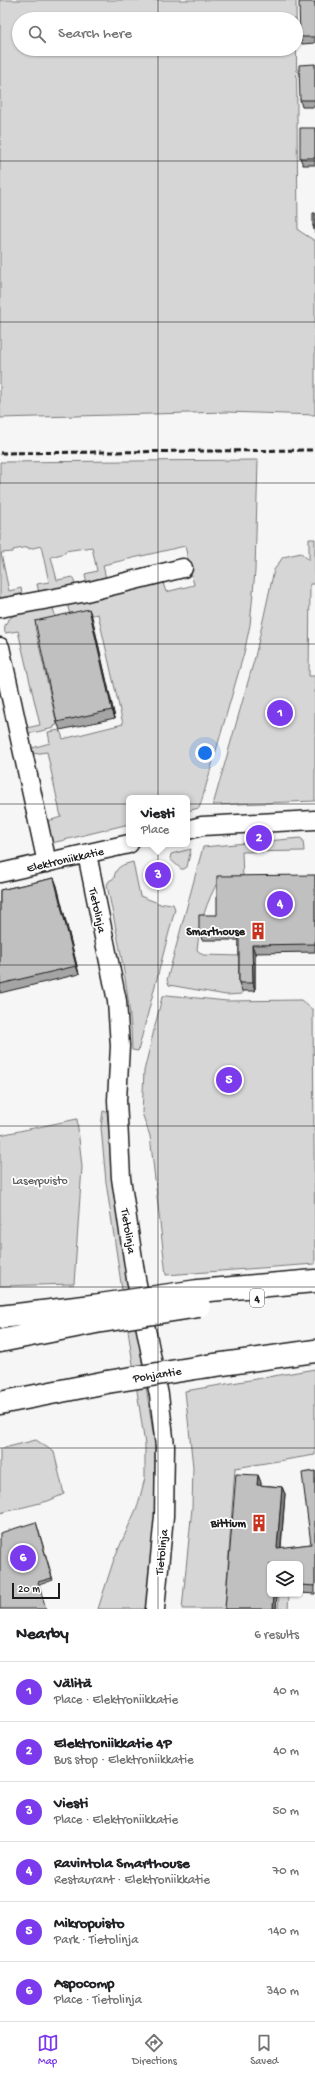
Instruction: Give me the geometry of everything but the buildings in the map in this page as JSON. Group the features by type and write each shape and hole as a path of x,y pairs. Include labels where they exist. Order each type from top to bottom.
{"highway":[{"path":"199,1299 315,1281"},
{"name":"4","path":"0,1341 95,1314 199,1299 315,1290"},
{"path":"0,1317 95,1314"},
{"name":"Pohjantie","path":"0,1403 107,1382 315,1351"}],"street":[{"path":"0,608 82,593 183,568"},
{"path":"0,647 47,863"},
{"path":"190,829 202,826 315,820"},
{"name":"Elektroniikkatie","path":"0,873 126,845"},
{"name":"Tietolinja","path":"87,854 118,1001 120,1046 117,1100 121,1178 136,1279 159,1395 165,1446 164,1516 155,1609"}],"green space":[{"path":"0,0 296,0 296,12 12,12 12,56 296,56 298,230 315,241 315,415 227,412 0,418"},
{"path":"258,460 255,571 250,625 244,653 199,808 190,810 190,795 126,795 126,825 52,843 48,821 61,817 47,752 33,754 32,748 50,743 48,732 60,730 63,739 123,724 98,614 71,620 67,602 162,580 166,592 194,585 185,546 103,565 106,579 87,584 85,574 97,571 92,547 65,551 65,553 51,557 57,580 73,577 75,585 39,593 37,584 49,582 41,546 29,549 28,547 13,550 13,552 1,553 9,591 21,588 23,597 0,603 0,462"},
{"path":"309,539 315,539 315,584 310,584 309,676 315,676 315,801 213,805 255,657 274,570 283,557 301,553 309,560"},
{"path":"52,605 57,622 35,627 57,725 54,726 54,728 28,734 26,728 40,725 18,631 5,633 5,626 8,620 14,615 30,609"},
{"path":"300,838 303,840 304,851 242,852 243,879 219,879 207,905 200,930 197,950 203,955 241,956 242,994 226,995 169,985 167,980 203,847"},
{"path":"191,849 187,867 184,869 181,869 170,859 171,854"},
{"path":"133,862 140,896 163,905 164,903 173,904 175,909 138,1051 132,1050 127,988 107,885 109,881 114,878 118,868"},
{"path":"167,995 227,1001 301,1000 313,1010 315,1264 166,1275 150,1136 142,1113 144,1071 162,997"},
{"path":"103,1111 107,1112 114,1179 155,1445 155,1518 146,1609 98,1609 114,1559 138,1505 145,1478 145,1445 106,1182 101,1127"},
{"name":"Laserpuisto","path":"77,1119 82,1167 74,1284 0,1286 0,1135"},
{"path":"315,1369 315,1455 235,1468 225,1609 182,1609 192,1508 193,1467 185,1391"},
{"path":"36,1440 54,1452 64,1494 48,1501 0,1513 0,1449"},
{"path":"279,1597 289,1597 288,1609 278,1609"}],"railway":[{"path":"0,453 315,450"}],"place":[{"name":"Välitä","path":"280,713"},
{"name":"Elektroniikkatie 4P","path":"259,838"},
{"name":"Viesti","path":"158,875"},
{"name":"Ravintola Smarthouse","path":"280,904"},
{"name":"Smarthouse","path":"258,931"},
{"name":"Mikropuisto","path":"229,1080"},
{"name":"Bittium","path":"259,1523"},
{"name":"Aspocomp","path":"23,1558"}]}
